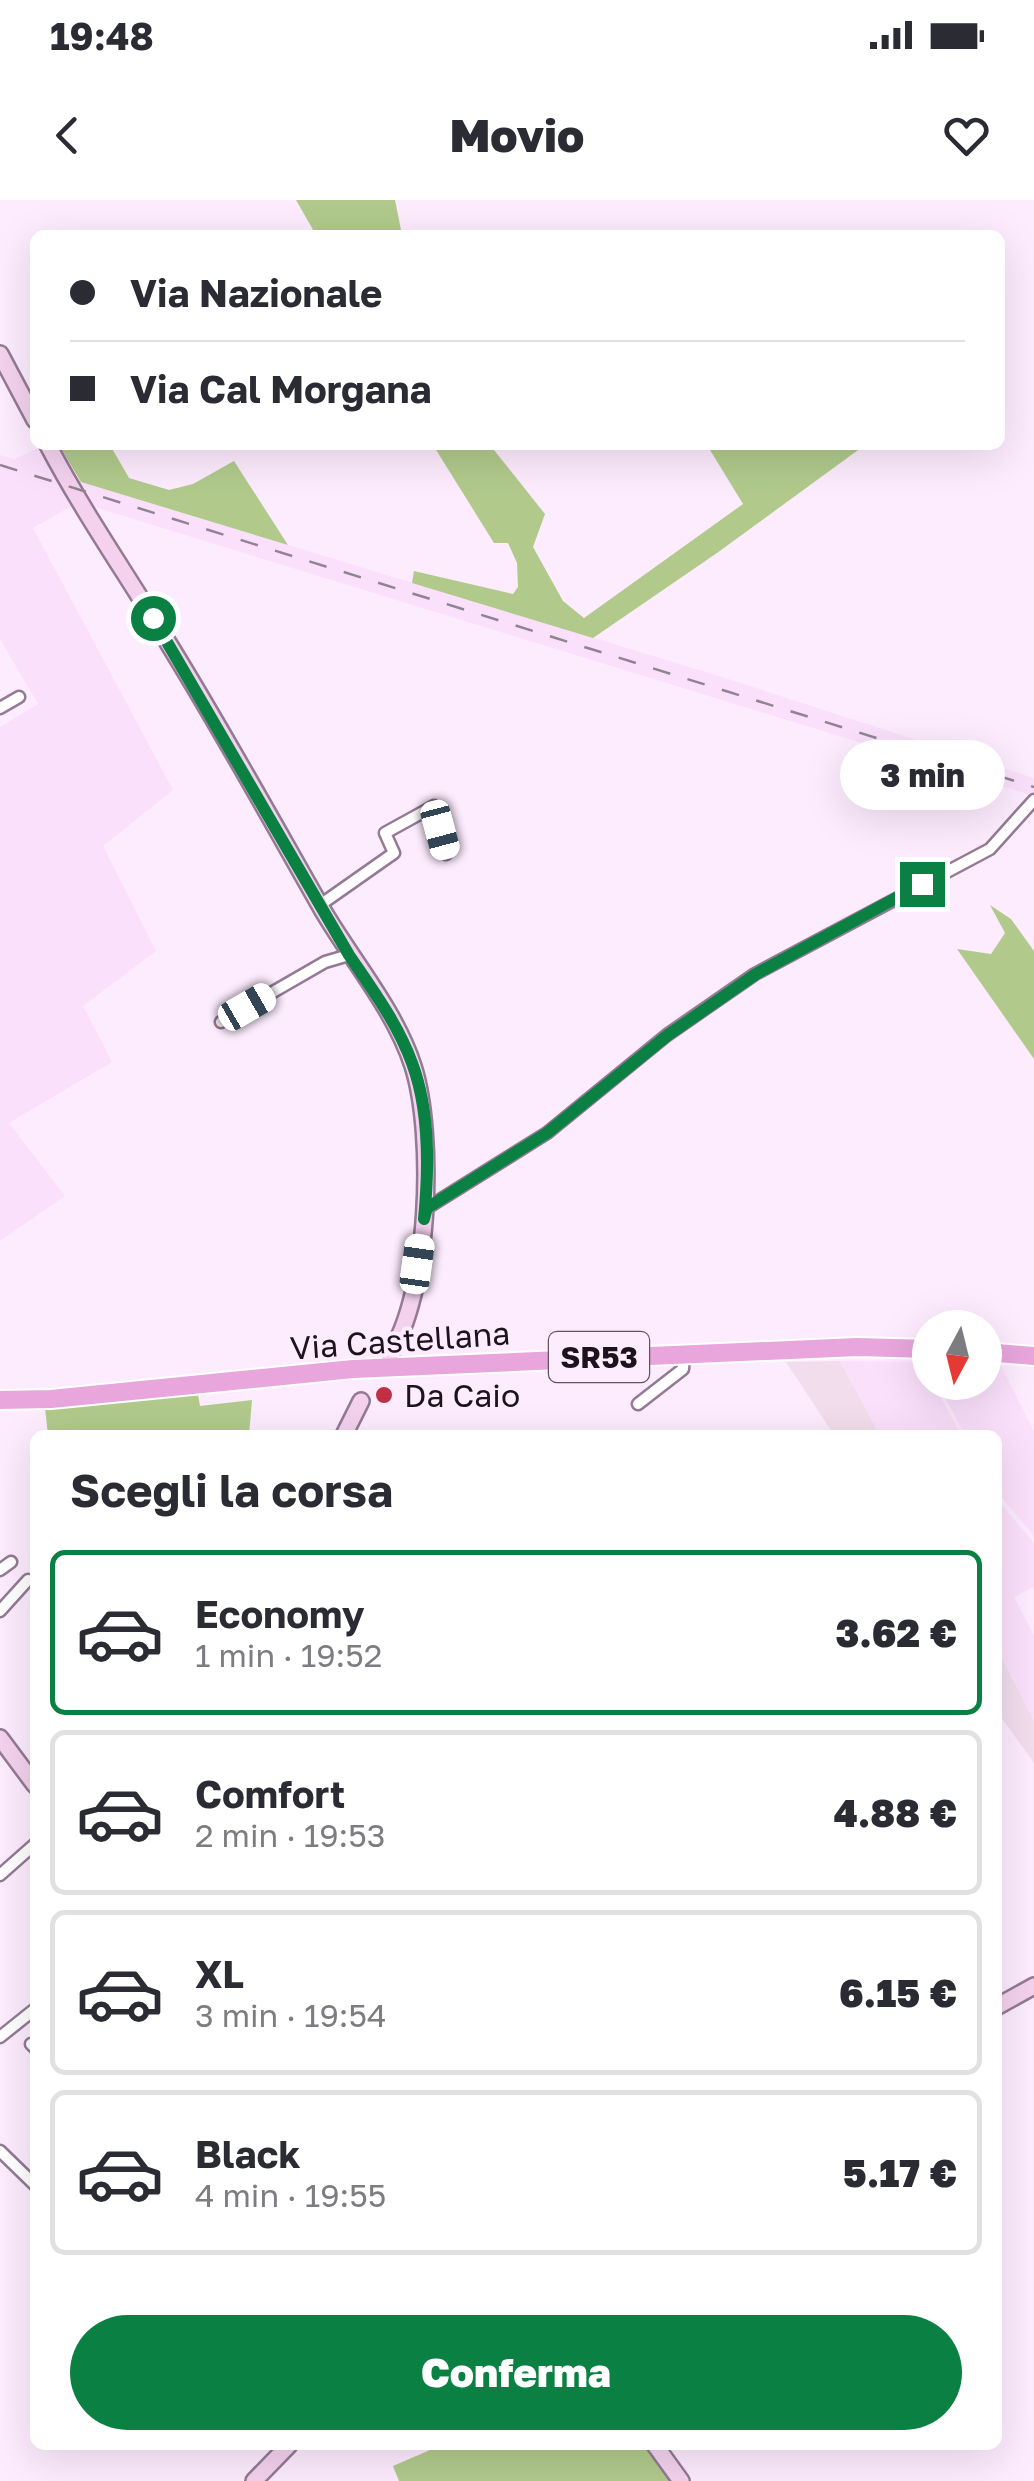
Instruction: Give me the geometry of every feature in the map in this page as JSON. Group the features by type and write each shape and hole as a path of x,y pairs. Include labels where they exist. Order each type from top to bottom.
{"main road":[{"name":"Via Castellana","path":"0,1400 51,1399 354,1368 864,1348 912,1349"},
{"path":"1002,1353 1034,1356"}],"street":[{"path":"0,354 30,411"},
{"path":"51,450 172,648 412,1062 426,1135 424,1219"},
{"path":"0,708 19,697"},
{"path":"392,1367 389,1355 398,1342 413,1291 427,1208 547,1133 668,1035 756,974 990,849 1034,800"},
{"path":"320,905 394,853 384,834 434,806 446,854"},
{"path":"221,1022 325,962 349,955"},
{"path":"354,1368 398,1342"},
{"path":"638,1404 683,1368 684,1354"},
{"path":"346,1430 361,1401"},
{"path":"0,1570 11,1562"},
{"path":"0,1610 28,1580"},
{"path":"0,1738 30,1778"},
{"path":"0,1876 30,1849"},
{"path":"1002,2004 1034,1986"},
{"path":"0,2037 30,2013"},
{"path":"0,2151 30,2175"},
{"path":"254,2481 284,2450"},
{"path":"659,2450 681,2481"}],"shaded area":[{"path":"34,450 45,450 77,503 33,528 173,790 103,846 156,951 83,1006 112,1062 9,1123 65,1196 0,1241 0,727 38,704 0,639 0,455 14,459"},
{"path":"81,482 719,676 1034,778 1034,796 94,507"},
{"path":"840,1361 877,1430 831,1430 786,1362"},
{"path":"840,1361 912,1362 912,1400 942,1400 958,1430 877,1430"},
{"path":"1002,1368 1034,1431 1034,1536 1002,1498 1002,1430 962,1430 946,1400 1002,1400"},
{"path":"1002,1505 1034,1543 1034,1587 1014,1597 1034,1635 1034,1720 1002,1659"},
{"path":"1002,1659 1034,1720 1034,1763 1002,1719"}],"green space":[{"path":"296,200 395,200 401,230 313,230"},
{"path":"62,450 113,450 129,478 169,490 193,484 234,461 288,545 81,482"},
{"path":"436,450 494,450 545,514 533,547 563,601 584,618 743,504 710,450 858,450 593,638 412,583 414,571 513,594 518,587 517,563 508,543 494,543"},
{"path":"990,905 1011,919 1034,951 1034,1059 957,949 991,954 1005,933"},
{"path":"198,1394 200,1406 252,1400 249,1430 47,1430 45,1408"},
{"path":"430,2450 655,2450 677,2481 399,2481 393,2466"}],"railway":[{"path":"0,465 1034,787"}],"place":[{"name":"Da Caio","path":"384,1395"}],"route":[{"path":"153,618 349,955 384,1008 412,1062 422,1098 426,1135 424,1219 427,1208 547,1133 668,1035 756,974 922,884"}]}
